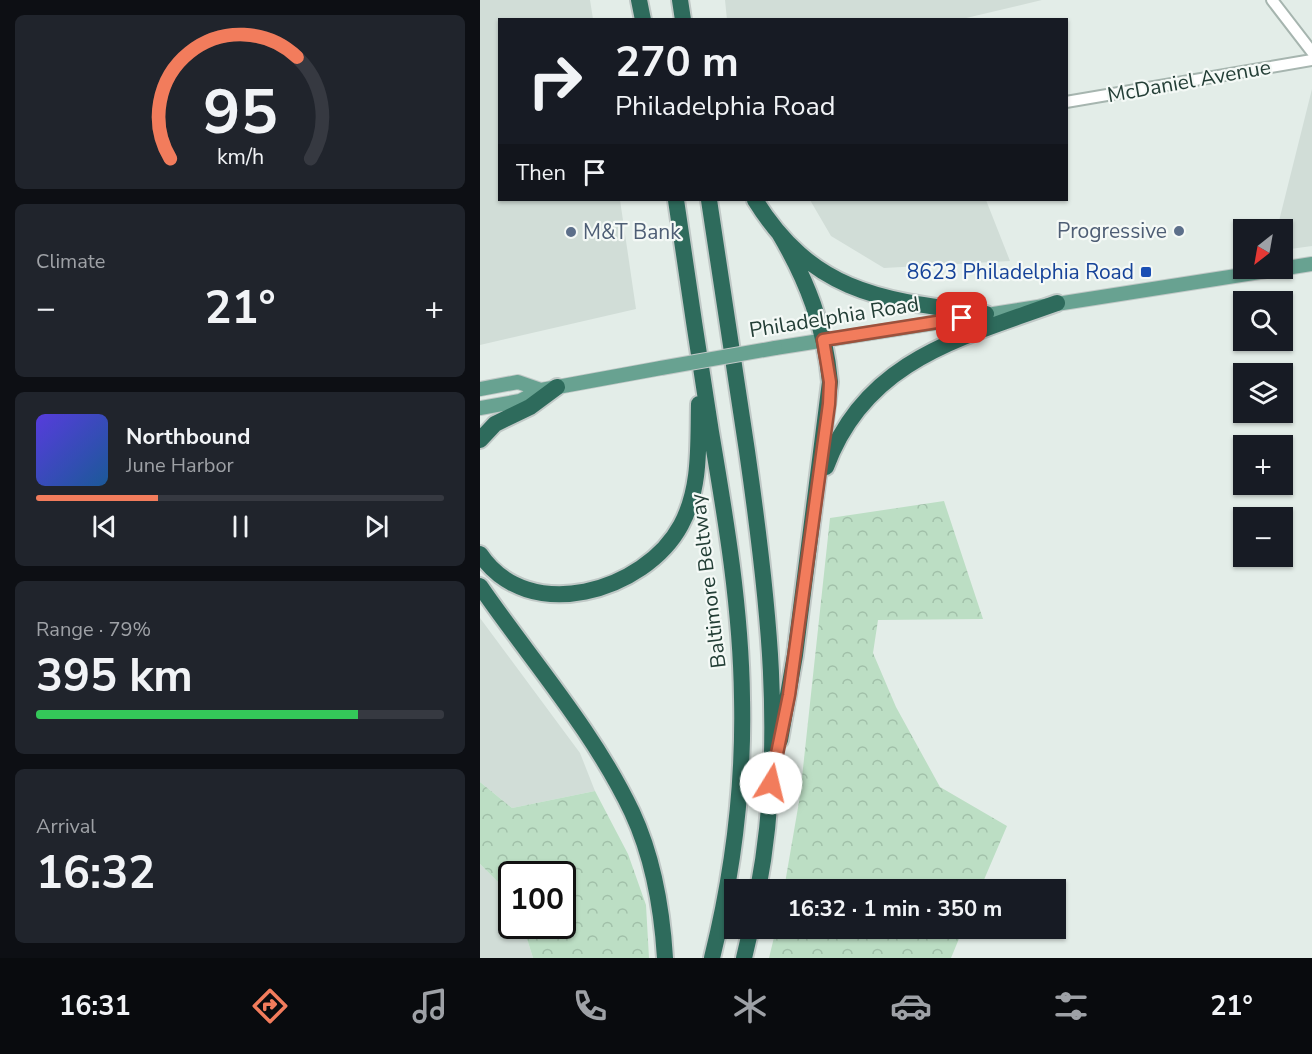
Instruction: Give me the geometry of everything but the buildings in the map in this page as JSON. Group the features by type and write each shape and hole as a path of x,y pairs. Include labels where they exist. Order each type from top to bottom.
{"highway":[{"path":"639,0 643,18"},
{"path":"648,0 651,18"},
{"path":"680,0 683,18"},
{"name":"Baltimore Beltway","path":"676,201 735,594 742,697 732,861 712,958"},
{"path":"710,201 765,586 773,687 772,770 759,879"},
{"path":"756,201 779,233 808,287 823,340 830,382 788,703 772,770"},
{"path":"779,233 817,268 862,292 897,302 986,314"},
{"path":"813,502 830,455 851,419 865,400 894,373 945,343 1057,303"},
{"path":"480,554 492,567 511,581 540,591 561,594 599,590 617,584 657,558 682,524 695,483 699,358"},
{"path":"480,440 495,424 530,407 549,388"},
{"path":"480,586 594,746 633,814 657,893 665,958"},
{"path":"744,958 748,939"}],"main road":[{"name":"Philadelphia Road","path":"480,408 520,401 549,388 775,348 1312,264"},
{"name":"Philadelphia Road","path":"482,388 518,382 549,388"}],"street":[{"path":"1272,0 1312,52"},
{"name":"McDaniel Avenue","path":"1068,102 1312,60"}],"shaded area":[{"path":"480,0 590,0 593,18 498,18 498,201 620,201 636,309 480,345"},
{"path":"725,0 1042,0 966,18 727,18"},
{"path":"1312,89 1312,246 1293,249 1293,219 1280,219"},
{"path":"811,201 986,201 1010,261 884,268 831,236"},
{"path":"480,618 580,753 595,791 512,808 480,782"},
{"path":"480,864 498,882 498,939 527,939 533,958 480,958"}],"green space":[{"path":"944,501 983,619 878,620 873,653 896,707 940,787 1007,826 984,879 786,879 800,796 830,518"},
{"path":"480,782 512,808 595,791 628,854 646,905 649,958 533,958 527,939 576,939 576,861 498,861 498,882 480,864"},
{"path":"773,939 959,939 951,958 769,958"}],"place":[{"name":"Progressive","path":"1179,231"},
{"name":"M&T Bank","path":"571,232"},
{"name":"8623 Philadelphia Road","path":"1146,272"}],"route":[{"path":"771,783 786,714 795,656 813,502 829,404 830,382 823,340 962,318"}]}
